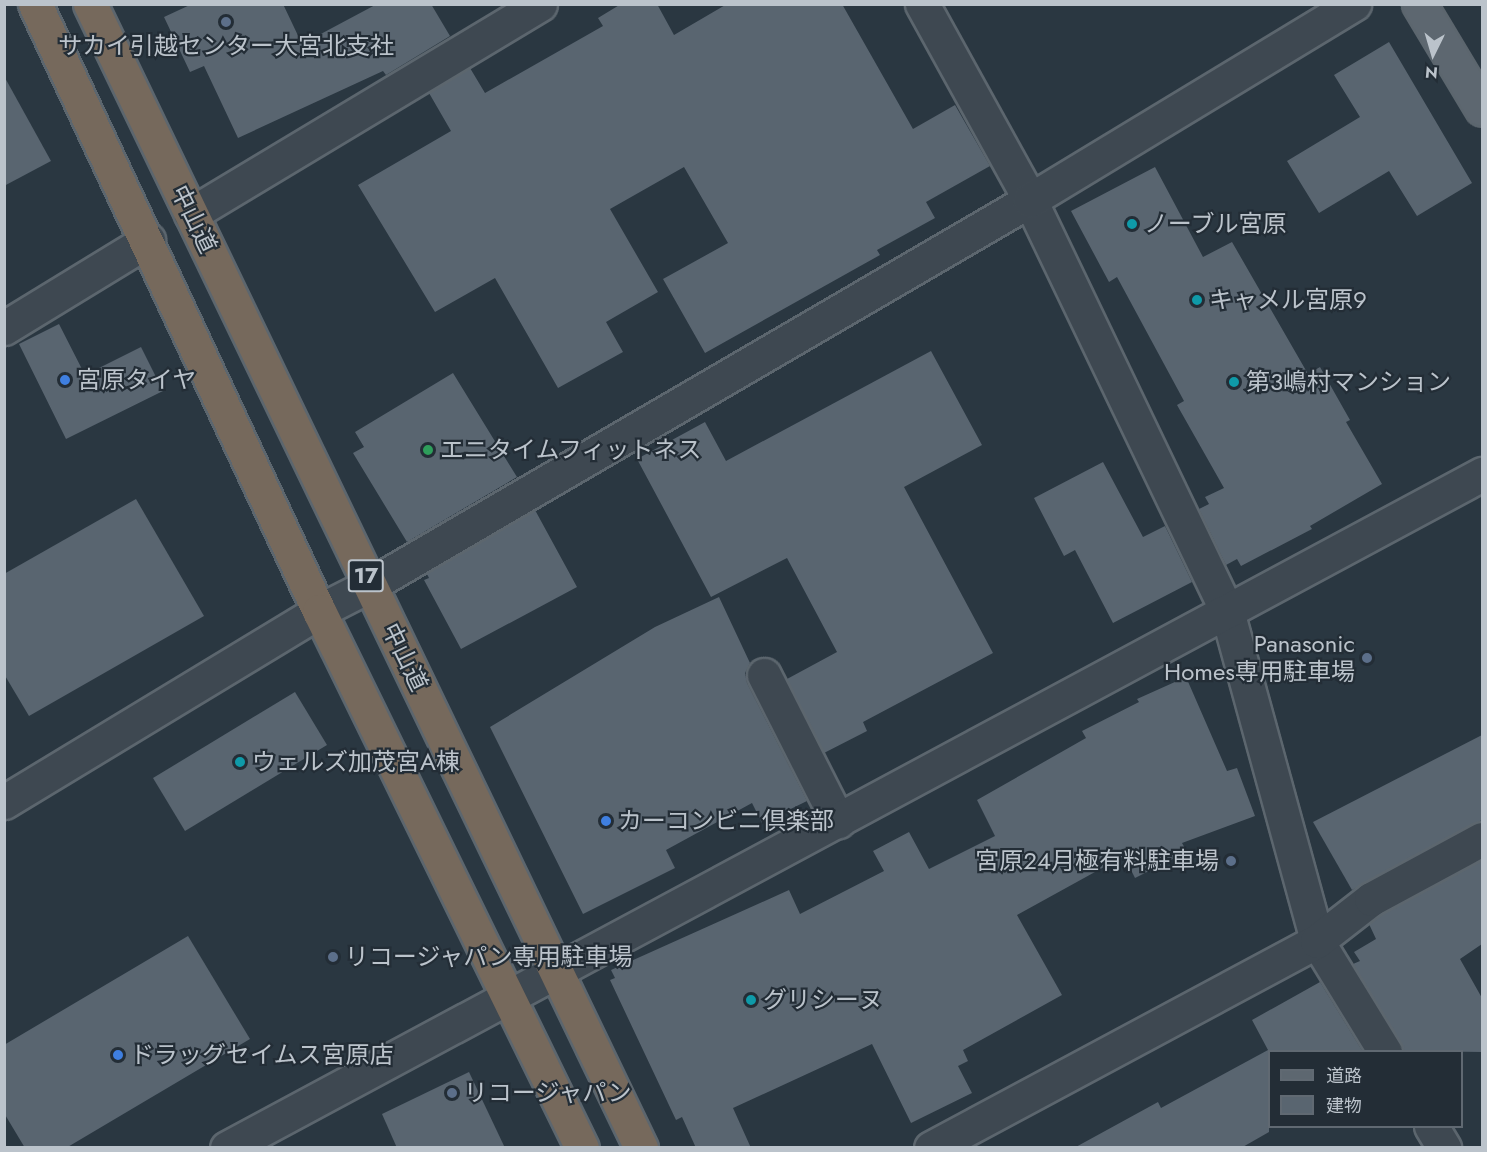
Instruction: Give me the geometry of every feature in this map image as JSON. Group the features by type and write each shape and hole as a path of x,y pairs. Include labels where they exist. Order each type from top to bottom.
{"highway":[{"name":"中山道","path":"35,4 148,240 319,611 582,1148"},
{"name":"中山道","path":"90,4 641,1148"}],"main road":[{"path":"1419,4 1482,109"}],"street":[{"path":"191,214 540,4"},
{"path":"922,4 1030,200 1227,611 1317,942 1384,1050"},
{"path":"4,802 319,611 370,585 1030,200 1354,4"},
{"path":"4,328 148,240"},
{"path":"227,1148 1482,474"},
{"path":"764,675 838,820"},
{"path":"931,1148 1317,942 1371,898 1482,839"},
{"path":"1432,1128 1444,1148"}],"building":[{"path":"192,4 283,4 302,44 377,4 431,4 450,36 386,75 383,71 238,138 204,66 190,72 164,17"},
{"path":"621,4 657,4 674,35 727,4 842,4 913,129 955,105 990,166 926,202 935,218 877,250 880,255 705,353 663,279 728,243 684,167 610,209 658,292 606,322 623,352 558,388 495,278 435,312 358,185 451,131 429,93 470,68 485,93 603,26 598,18"},
{"path":"1389,42 1472,183 1417,216 1389,171 1319,213 1287,161 1360,117 1334,75"},
{"path":"4,76 51,161 4,186"},
{"path":"1155,167 1203,257 1232,242 1308,374 1320,367 1350,420 1346,422 1382,484 1310,526 1312,529 1241,566 1237,559 1226,565 1199,509 1209,504 1205,497 1224,488 1177,405 1184,401 1117,277 1109,282 1071,211"},
{"path":"59,324 85,375 141,347 163,391 66,439 19,344"},
{"path":"931,351 982,445 904,487 993,653 863,722 867,731 824,753 787,679 837,652 787,558 711,597 637,459 705,422 726,461"},
{"path":"453,373 517,477 407,542 353,453 364,447 355,432"},
{"path":"1103,462 1143,537 1165,526 1192,582 1113,623 1075,550 1064,556 1034,498"},
{"path":"136,499 204,616 29,716 4,674 4,574"},
{"path":"535,510 577,587 461,649 424,580 429,578 427,574"},
{"path":"719,597 750,663 745,673 747,683 807,801 762,823 752,803 666,850 675,868 583,914 490,727 655,627"},
{"path":"1186,677 1227,771 1237,768 1255,816 1182,843 1187,852 1135,878 1124,856 1017,915 1062,995 963,1050 968,1061 958,1066 972,1093 911,1123 872,1044 733,1108 751,1148 696,1148 682,1117 676,1120 610,980 615,978 611,970 789,890 800,914 884,871 873,851 909,832 929,869 995,836 977,800 1086,738 1082,731 1139,702 1137,699"},
{"name":"ウェルズ加茂宮A棟","path":"295,692 327,745 185,831 153,778"},
{"path":"1482,735 1482,820 1352,890 1313,822"},
{"path":"1482,860 1482,944 1460,959 1482,998 1482,1052 1403,1050 1353,964 1360,961 1354,952 1376,939 1369,924 1381,915"},
{"path":"188,936 250,1039 66,1148 25,1148 4,1113 4,1045"},
{"path":"1320,982 1362,1050 1268,1050 1252,1020"},
{"path":"1268,1050 1269,1132 1241,1148 1074,1148 1158,1102 1161,1108"},
{"name":"リコージャパン","path":"469,1072 505,1148 397,1148 382,1114"}],"place":[{"name":"サカイ引越センター大宮北支社","path":"226,22"},
{"name":"ノーブル宮原","path":"1132,224"},
{"name":"キャメル宮原9","path":"1197,300"},
{"name":"宮原タイヤ","path":"65,380"},
{"name":"第3嶋村マンション","path":"1234,382"},
{"name":"エニタイムフィットネス","path":"428,450"},
{"name":"Panasonic Homes専用駐車場","path":"1367,658"},
{"name":"ウェルズ加茂宮A棟","path":"240,762"},
{"name":"カーコンビニ倶楽部","path":"606,821"},
{"name":"宮原24月極有料駐車場","path":"1231,861"},
{"name":"リコージャパン専用駐車場","path":"333,957"},
{"name":"グリシーヌ","path":"751,1000"},
{"name":"ドラッグセイムス宮原店","path":"118,1055"},
{"name":"リコージャパン","path":"452,1093"}]}
